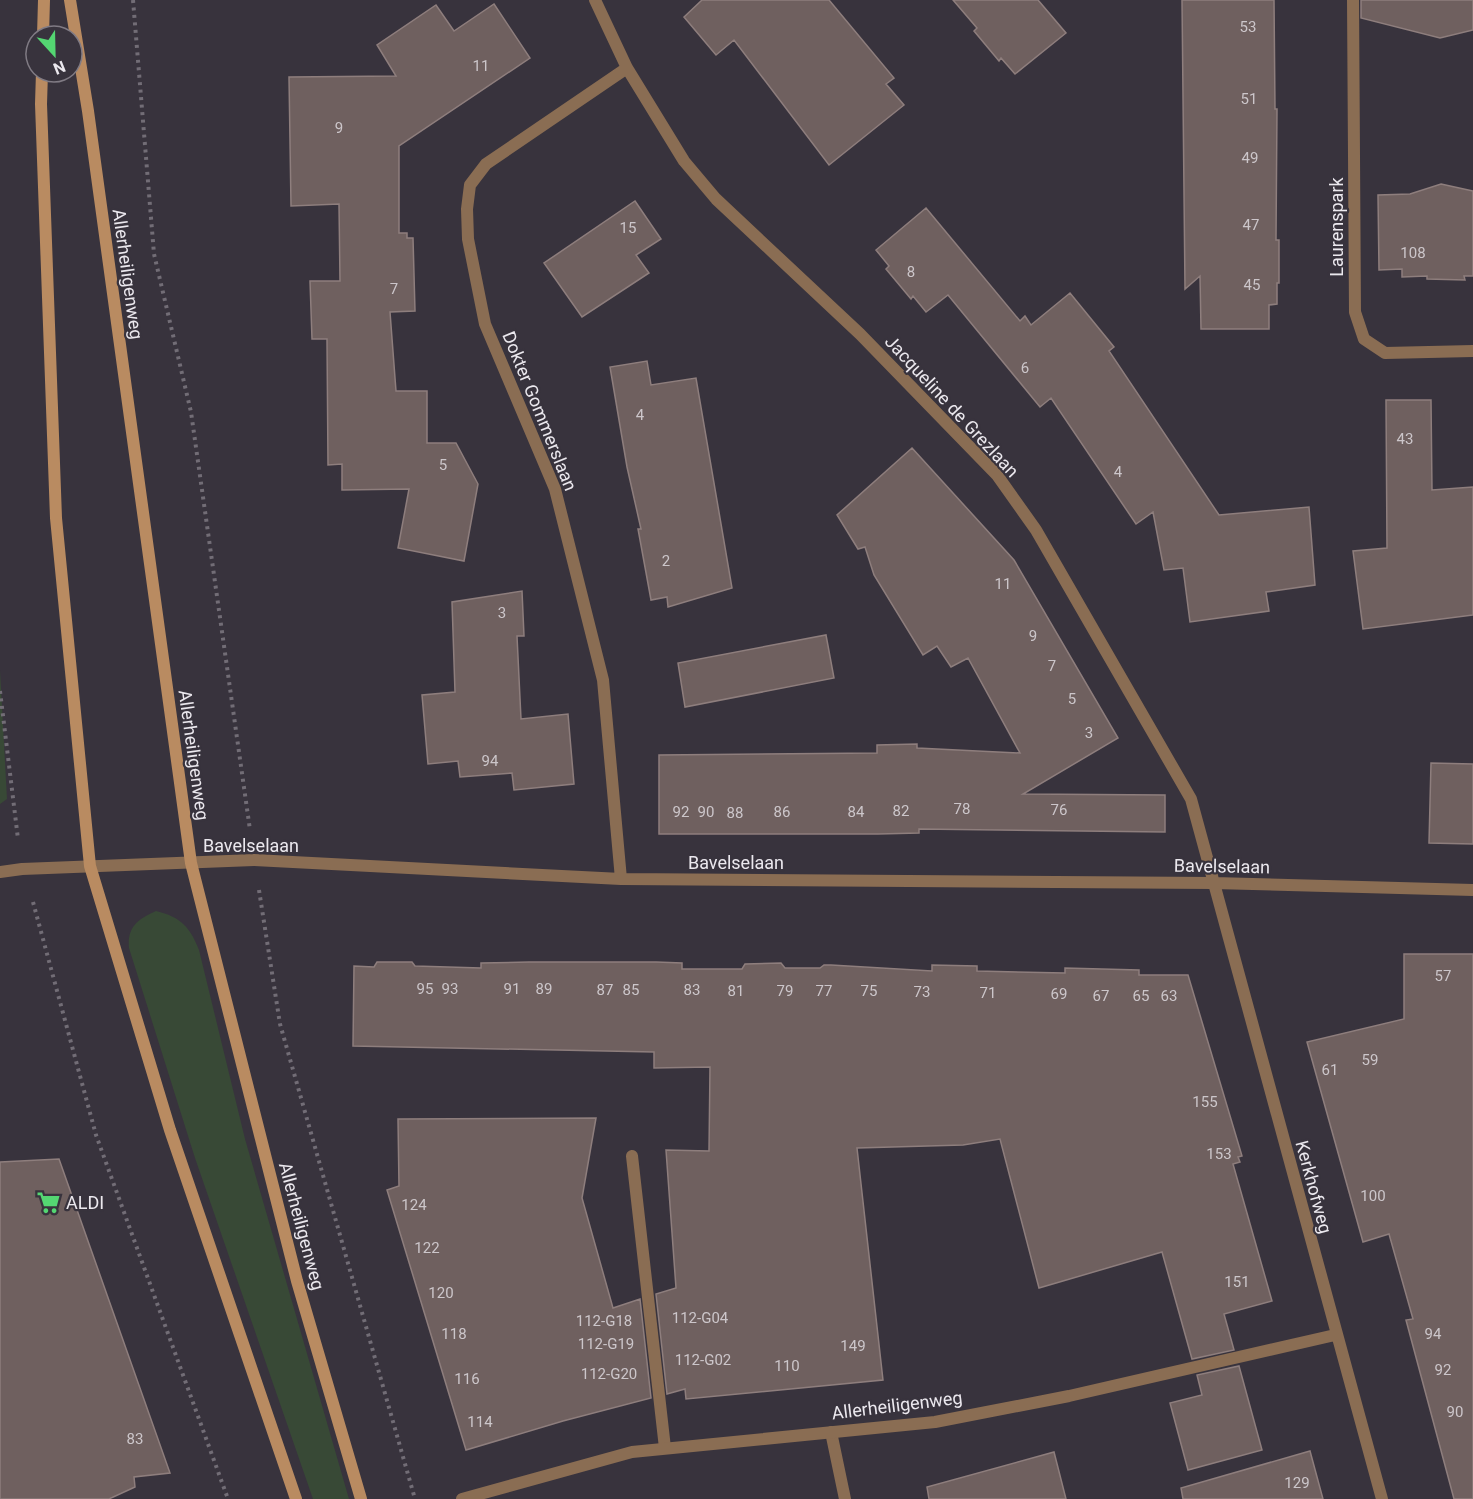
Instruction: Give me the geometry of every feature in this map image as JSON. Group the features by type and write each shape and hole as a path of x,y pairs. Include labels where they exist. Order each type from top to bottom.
{"main road":[{"path":"43,24 44,0"},
{"name":"Allerheiligenweg","path":"70,0 89,122 191,863 297,1281 361,1499"},
{"path":"41,84 40,104 56,518 90,866 170,1130 296,1499"}],"street":[{"name":"Jacqueline de Grezlaan","path":"595,0 627,68 684,161 716,199 860,334 997,476 1036,530 1191,799 1214,883"},
{"name":"Laurenspark","path":"1353,0 1355,312 1364,339 1385,353 1473,351"},
{"name":"Dokter Gommerslaan","path":"621,879 603,680 555,489 485,324 468,239 467,209 470,185 486,164 627,68"},
{"name":"Bavelselaan","path":"0,872 22,868 254,860 621,879 1214,883 1473,890"},
{"name":"Kerkhofweg","path":"1214,883 1335,1335 1382,1499"},
{"path":"632,1156 665,1448"},
{"name":"Allerheiligenweg","path":"462,1499 632,1452 935,1422 1069,1396 1335,1335"},
{"path":"831,1432 844,1499"}],"path":[{"name":"Allerheiligenweg","path":"133,0 154,254 191,412 254,860 280,1024 415,1499"},
{"path":"0,692 22,868 96,1135 228,1499"}],"green space":[{"path":"0,670 7,799 0,804"},
{"path":"156,911 172,916 184,924 199,950 245,1139 349,1499 313,1499 195,1158 129,948 132,929 144,917"}],"building":[{"path":"702,0 829,0 894,78 886,84 904,105 829,165 734,40 716,55 684,17"},
{"path":"953,0 1038,0 1066,33 1015,74 1001,58 999,61 974,31 977,28"},
{"path":"1182,0 1274,0 1275,109 1277,109 1276,240 1279,240 1279,283 1277,283 1277,304 1269,305 1269,329 1201,329 1200,276 1185,289"},
{"path":"1361,0 1473,0 1473,30 1440,38 1361,18"},
{"path":"494,4 530,58 399,146 399,233 407,233 407,238 413,238 415,311 390,312 396,391 427,391 427,443 456,443 478,484 464,561 398,548 409,489 342,490 342,464 328,465 327,339 312,339 310,281 340,281 339,204 291,206 289,77 396,76 377,45 436,5 454,31"},
{"path":"1441,184 1473,191 1473,276 1464,276 1465,280 1427,279 1427,276 1402,277 1402,269 1379,270 1378,195 1410,194"},
{"path":"635,201 661,239 636,255 649,273 582,317 544,263"},
{"path":"926,208 1020,321 1025,316 1031,325 1070,293 1114,347 1109,351 1219,515 1309,507 1315,585 1266,592 1269,611 1190,622 1183,568 1164,570 1153,512 1136,524 1051,398 1040,407 948,295 926,312 913,296 911,299 886,269 889,266 876,250"},
{"path":"647,361 651,385 696,378 732,588 668,607 667,597 651,600 638,529 641,529 627,467 610,367"},
{"path":"1386,400 1431,400 1432,490 1473,487 1473,615 1363,629 1353,551 1387,548"},
{"path":"912,448 1014,560 1118,738 1023,794 1165,795 1165,832 919,829 919,833 878,834 659,834 659,755 877,753 877,745 917,744 917,748 1020,753 968,658 951,667 937,646 923,655 874,575 865,547 858,549 837,515"},
{"path":"522,591 524,636 517,636 521,719 568,714 574,784 514,790 512,773 460,777 458,761 428,764 422,695 455,692 452,602"},
{"path":"826,635 834,678 685,707 678,663"},
{"path":"1431,763 1473,764 1473,844 1429,843"},
{"path":"1404,954 1473,954 1473,1499 1454,1499 1406,1320 1413,1319 1389,1234 1363,1242 1307,1042 1404,1019"},
{"path":"377,962 412,962 415,966 481,968 481,963 656,962 682,963 682,969 742,969 745,964 781,963 785,968 820,968 824,965 831,965 932,971 932,965 977,966 977,971 1065,973 1065,968 1139,970 1139,975 1188,975 1242,1156 1238,1157 1240,1162 1233,1164 1272,1301 1224,1314 1234,1350 1192,1359 1162,1252 1039,1288 1000,1139 963,1145 857,1148 883,1380 686,1399 685,1389 667,1394 656,1294 676,1288 666,1150 709,1151 710,1067 654,1068 654,1052 353,1046 354,966 374,967"},
{"path":"596,1118 582,1198 613,1308 640,1299 651,1398 466,1450 387,1190 399,1186 398,1119"},
{"path":"59,1159 170,1473 134,1477 135,1487 109,1499 0,1499 0,1162"},
{"path":"1239,1366 1262,1450 1188,1470 1170,1403 1202,1395 1197,1375"},
{"path":"1310,1451 1323,1499 1183,1499 1181,1488"},
{"path":"1054,1452 1066,1499 929,1499 927,1487"}],"place":[{"name":"ALDI","path":"48,1202"}]}
